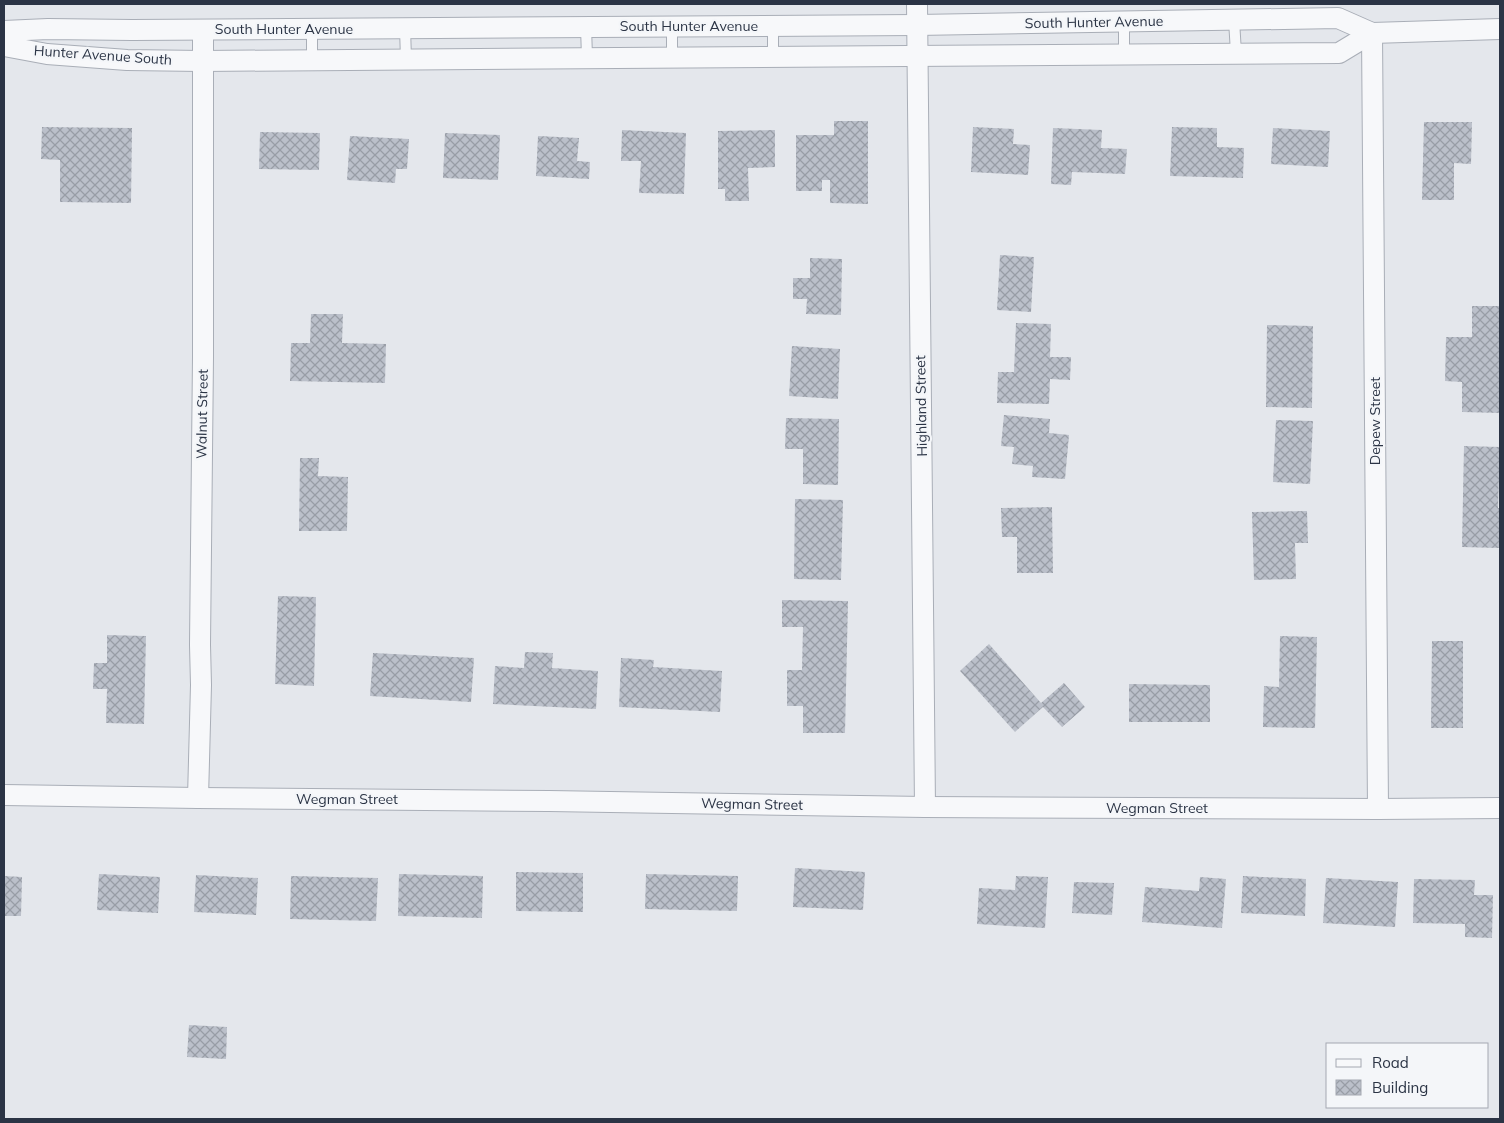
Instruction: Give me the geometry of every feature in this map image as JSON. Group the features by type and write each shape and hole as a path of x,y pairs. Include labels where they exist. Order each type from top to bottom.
{"street":[{"name":"Highland Street","path":"917,4 924,807"},
{"name":"South Hunter Avenue","path":"4,31 48,29 202,30 917,26 1338,18 1372,33 1500,29"},
{"name":"Walnut Street","path":"198,798 201,685 203,357 202,30"},
{"name":"South Hunter Avenue","path":"202,61 1339,53 1372,33"},
{"name":"Depew Street","path":"1372,33 1378,809"},
{"name":"Hunter Avenue South","path":"4,46 47,54 127,60 202,61"},
{"name":"Wegman Street","path":"4,795 924,807 1500,808"}],"lane":[{"path":"1234,20 1236,53"},
{"path":"1124,22 1124,54"},
{"path":"672,26 672,57"},
{"path":"773,26 773,56"},
{"path":"586,27 587,57"},
{"path":"406,28 406,59"},
{"path":"312,29 312,60"}],"building":[{"path":"834,121 868,121 868,204 830,203 830,180 822,180 822,191 796,191 796,135 834,135"},
{"path":"1424,122 1472,122 1471,164 1454,163 1454,200 1422,200"},
{"path":"42,127 132,128 131,203 60,202 60,160 41,159"},
{"path":"973,127 1014,129 1013,144 1030,145 1028,175 971,172"},
{"path":"1172,127 1217,128 1217,147 1244,148 1243,178 1170,176"},
{"path":"1053,128 1102,130 1101,148 1127,149 1125,174 1072,172 1071,185 1051,184"},
{"path":"1273,128 1330,131 1328,167 1271,164"},
{"path":"622,130 686,133 684,194 639,193 641,161 621,161"},
{"path":"775,130 775,167 748,168 749,201 725,201 725,189 718,189 718,131"},
{"path":"260,132 320,133 319,170 259,169"},
{"path":"445,133 500,135 498,180 443,178"},
{"path":"350,136 409,139 407,169 396,169 395,183 347,180"},
{"path":"538,136 579,138 577,161 590,162 589,179 536,176"},
{"path":"1000,255 1034,257 1031,312 997,310"},
{"path":"810,258 842,259 841,315 806,314 807,299 793,299 793,278 810,278"},
{"path":"1472,306 1500,306 1500,413 1462,412 1462,382 1445,381 1446,337 1472,337"},
{"path":"311,314 343,314 342,343 386,344 385,383 290,381 291,343 310,343"},
{"path":"1016,323 1051,324 1050,357 1071,357 1070,380 1050,379 1049,404 997,403 998,372 1014,372"},
{"path":"1267,325 1313,326 1312,408 1266,407"},
{"path":"792,346 840,349 838,399 789,396"},
{"path":"1004,415 1050,419 1049,433 1069,435 1065,479 1032,477 1033,466 1012,464 1014,447 1001,446"},
{"path":"786,418 839,419 838,485 803,484 803,449 785,449"},
{"path":"1276,420 1313,421 1310,484 1273,482"},
{"path":"1464,446 1500,447 1499,548 1462,547"},
{"path":"300,458 319,458 318,476 348,477 347,531 299,531"},
{"path":"795,499 843,500 841,580 794,579"},
{"path":"1052,507 1053,573 1017,573 1017,537 1002,537 1001,508"},
{"path":"1307,511 1308,543 1295,543 1296,579 1254,580 1252,512"},
{"path":"278,596 316,597 314,686 275,684"},
{"path":"782,600 848,601 845,733 803,733 803,706 787,706 787,670 802,670 803,627 782,627"},
{"path":"107,635 146,636 144,724 106,723 107,689 93,689 94,663 107,663"},
{"path":"1280,636 1317,637 1315,728 1263,727 1264,686 1279,687"},
{"path":"1432,641 1463,641 1463,728 1431,728"},
{"path":"989,644 1041,703 1064,683 1085,707 1062,727 1043,707 1015,732 960,671"},
{"path":"525,652 553,653 552,668 598,671 596,709 493,704 495,666 524,668"},
{"path":"373,653 474,658 471,702 370,696"},
{"path":"621,658 654,660 653,667 722,671 720,712 619,707"},
{"path":"1129,684 1210,685 1210,722 1129,722"},
{"path":"795,868 865,872 863,910 793,907"},
{"path":"516,872 583,873 583,912 516,911"},
{"path":"99,874 160,877 158,913 97,910"},
{"path":"399,874 483,876 482,918 398,916"},
{"path":"646,874 738,876 737,911 645,909"},
{"path":"196,875 258,878 256,915 194,912"},
{"path":"4,876 22,877 21,916 4,916"},
{"path":"291,876 378,878 376,921 290,919"},
{"path":"1016,876 1048,877 1045,928 977,924 979,888 1015,890"},
{"path":"1243,876 1306,879 1305,916 1241,913"},
{"path":"1200,877 1226,879 1222,928 1142,922 1145,887 1199,891"},
{"path":"1326,878 1398,882 1395,927 1323,923"},
{"path":"1414,879 1475,880 1474,895 1493,895 1492,938 1465,937 1465,924 1413,923"},
{"path":"1074,882 1114,883 1112,915 1072,913"},
{"path":"189,1025 227,1027 226,1059 187,1057"}]}
